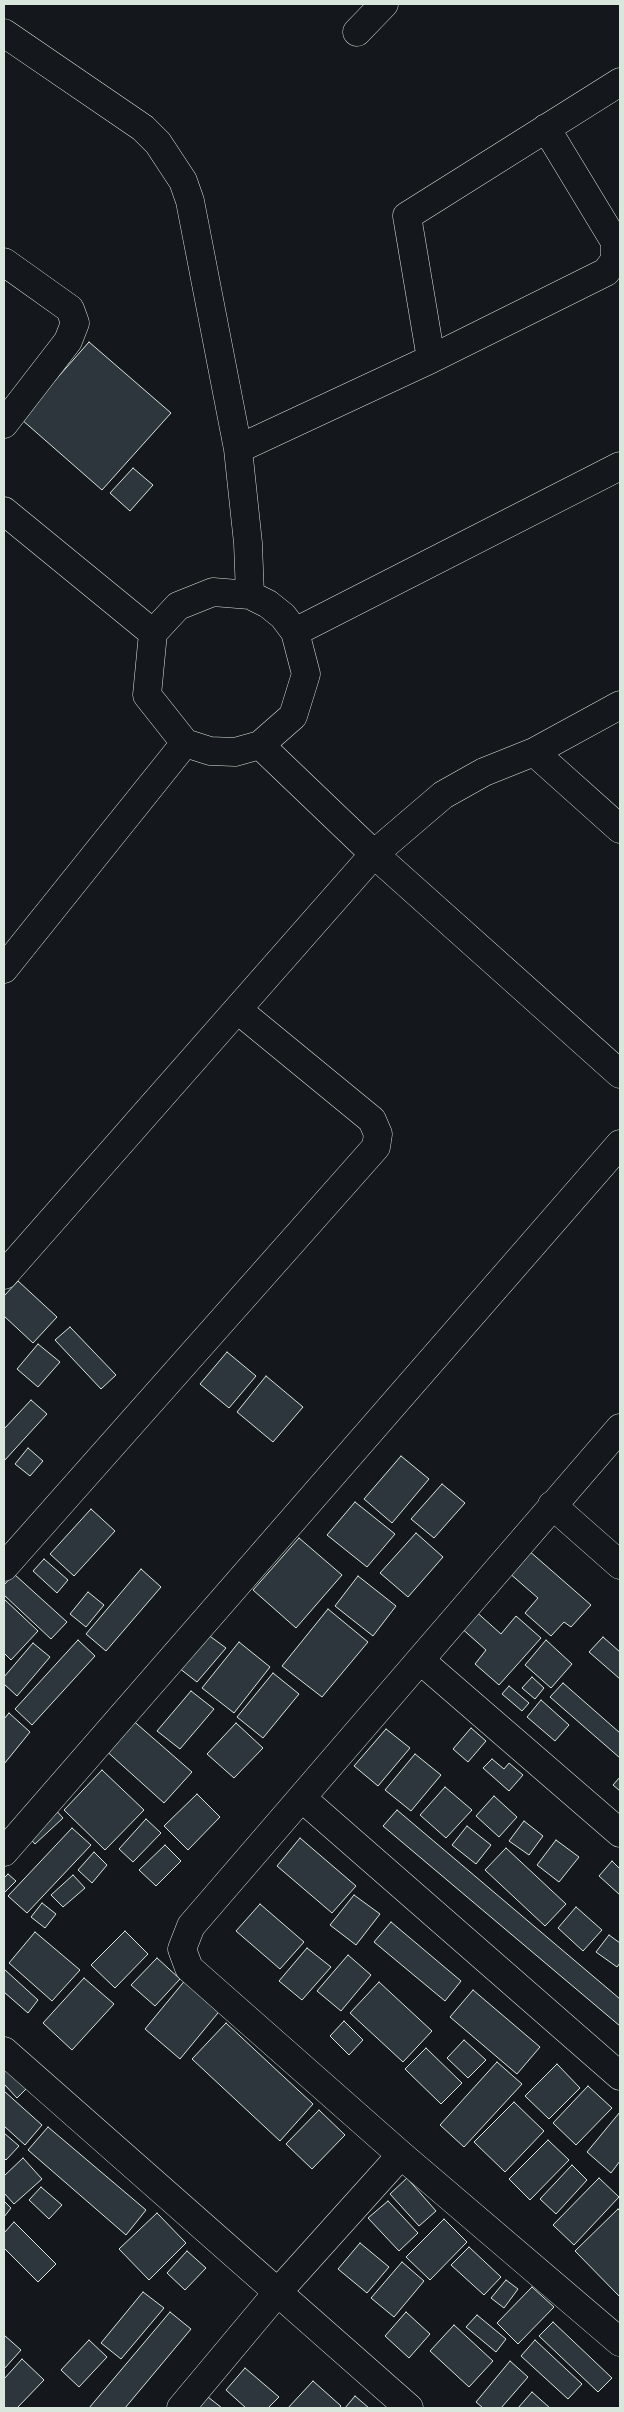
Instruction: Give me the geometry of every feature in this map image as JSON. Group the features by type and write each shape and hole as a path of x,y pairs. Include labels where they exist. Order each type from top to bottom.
{"street":[{"path":"357,32 384,4"},
{"path":"4,33 151,135 184,181 190,201 238,449 248,543 250,595"},
{"path":"431,359 407,216 620,82"},
{"path":"238,449 431,359 606,272 615,260 615,242 546,128"},
{"path":"4,262 70,309 75,323 68,341 4,424"},
{"path":"295,632 620,466"},
{"path":"4,510 154,633"},
{"path":"213,592 250,595 268,604 283,616 295,632 306,674 293,716 260,745 235,752 210,751 185,743 146,694 154,633 178,606 213,592"},
{"path":"4,1275 374,854 443,795 484,772 534,752 620,705"},
{"path":"4,969 185,743"},
{"path":"260,745 374,854 620,1074"},
{"path":"534,752 620,829"},
{"path":"4,1566 376,1147 378,1134 372,1120 238,1010"},
{"path":"4,1852 620,1144"},
{"path":"620,1428 552,1505 303,1799 191,1926 182,1949 189,1968 401,2156 620,2342"},
{"path":"552,1505 620,1565"},
{"path":"420,1660 620,1833"},
{"path":"303,1799 620,2076"},
{"path":"4,2051 409,2408"},
{"path":"181,2408 277,2293 401,2156"}],"building":[{"path":"89,342 171,413 102,490 21,419"},
{"path":"133,468 153,485 130,511 110,493"},
{"path":"18,1281 57,1317 33,1343 4,1316 4,1296"},
{"path":"70,1327 116,1375 101,1389 55,1340"},
{"path":"38,1344 60,1362 38,1387 17,1369"},
{"path":"227,1352 256,1376 229,1408 200,1384"},
{"path":"266,1376 303,1407 273,1442 237,1412"},
{"path":"31,1400 47,1414 4,1461 4,1429"},
{"path":"28,1448 43,1461 30,1476 15,1464"},
{"path":"401,1456 429,1479 392,1523 364,1499"},
{"path":"442,1484 465,1503 434,1538 411,1519"},
{"path":"355,1502 395,1534 367,1567 327,1535"},
{"path":"91,1509 115,1531 74,1576 50,1554"},
{"path":"416,1533 443,1557 408,1597 380,1573"},
{"path":"299,1538 342,1575 296,1628 253,1590"},
{"path":"528,1550 591,1605 571,1627 564,1622 551,1636 525,1613 538,1598 508,1572"},
{"path":"44,1559 68,1580 57,1593 33,1571"},
{"path":"141,1569 161,1587 106,1651 86,1634"},
{"path":"14,1574 67,1622 51,1639 4,1595 4,1585"},
{"path":"358,1576 396,1606 373,1636 335,1606"},
{"path":"88,1592 104,1605 86,1627 70,1614"},
{"path":"4,1599 38,1631 11,1660 4,1653"},
{"path":"328,1609 368,1642 322,1697 282,1666"},
{"path":"473,1609 501,1634 516,1616 541,1638 499,1685 475,1664 486,1650 459,1626"},
{"path":"207,1634 226,1648 197,1682 179,1668"},
{"path":"603,1637 620,1652 620,1679 589,1652"},
{"path":"78,1640 95,1656 32,1725 15,1709"},
{"path":"546,1640 572,1664 551,1688 525,1665"},
{"path":"239,1642 270,1667 234,1713 202,1688"},
{"path":"33,1643 50,1657 17,1696 4,1684 4,1677"},
{"path":"273,1673 299,1694 263,1738 237,1717"},
{"path":"532,1677 544,1688 535,1699 522,1688"},
{"path":"563,1683 620,1733 620,1758 550,1697"},
{"path":"509,1686 529,1703 522,1711 502,1694"},
{"path":"191,1691 214,1709 180,1749 157,1731"},
{"path":"541,1700 569,1725 555,1741 527,1717"},
{"path":"9,1713 30,1732 4,1764 4,1719"},
{"path":"130,1718 192,1772 164,1803 103,1748"},
{"path":"236,1723 263,1748 234,1778 207,1754"},
{"path":"471,1728 486,1741 468,1762 453,1749"},
{"path":"386,1729 410,1748 378,1786 354,1766"},
{"path":"415,1754 441,1775 411,1811 385,1790"},
{"path":"492,1759 504,1769 509,1763 523,1775 509,1791 483,1768"},
{"path":"102,1770 144,1810 105,1850 64,1810"},
{"path":"620,1777 620,1791 613,1785"},
{"path":"445,1787 472,1810 446,1838 420,1815"},
{"path":"197,1794 220,1817 188,1850 164,1826"},
{"path":"494,1796 517,1817 499,1837 476,1816"},
{"path":"52,1806 63,1818 35,1844 24,1832"},
{"path":"397,1810 620,1999 620,2026 383,1826"},
{"path":"146,1819 161,1833 133,1862 119,1849"},
{"path":"524,1821 543,1836 529,1855 509,1841"},
{"path":"467,1826 491,1845 476,1864 452,1845"},
{"path":"72,1828 91,1845 27,1913 8,1896"},
{"path":"300,1838 356,1886 332,1913 277,1866"},
{"path":"556,1840 579,1857 559,1882 537,1865"},
{"path":"165,1845 181,1861 156,1886 139,1870"},
{"path":"506,1848 566,1904 545,1926 485,1870"},
{"path":"94,1852 107,1865 92,1883 78,1870"},
{"path":"612,1861 620,1869 620,1895 599,1876"},
{"path":"8,1874 16,1881 4,1893 4,1878"},
{"path":"73,1875 85,1888 63,1907 51,1895"},
{"path":"354,1895 380,1914 356,1945 330,1925"},
{"path":"42,1903 56,1914 45,1928 31,1917"},
{"path":"260,1904 304,1942 280,1969 236,1931"},
{"path":"576,1907 602,1930 583,1951 558,1928"},
{"path":"391,1922 461,1981 445,2001 374,1942"},
{"path":"125,1931 148,1954 115,1988 91,1965"},
{"path":"35,1932 80,1970 52,2001 9,1963"},
{"path":"609,1935 620,1943 620,1963 617,1967 596,1952"},
{"path":"307,1948 331,1967 302,2000 279,1981"},
{"path":"348,1955 371,1975 341,2011 317,1991"},
{"path":"157,1958 180,1979 155,2006 131,1985"},
{"path":"4,1969 38,2000 28,2013 4,1992"},
{"path":"84,1978 114,2004 72,2050 43,2023"},
{"path":"187,1978 222,2008 180,2059 145,2029"},
{"path":"379,1982 432,2031 403,2062 350,2013"},
{"path":"473,1990 540,2047 517,2074 450,2017"},
{"path":"344,2021 363,2040 349,2055 330,2036"},
{"path":"226,2023 313,2104 280,2141 192,2059"},
{"path":"464,2040 486,2060 468,2078 447,2058"},
{"path":"426,2048 462,2083 441,2104 405,2069"},
{"path":"4,2060 29,2086 17,2098 4,2084"},
{"path":"497,2062 522,2084 464,2147 440,2125"},
{"path":"557,2064 580,2088 549,2119 525,2096"},
{"path":"588,2086 612,2108 576,2145 553,2123"},
{"path":"4,2091 42,2125 25,2145 4,2126"},
{"path":"514,2102 544,2131 505,2172 474,2142"},
{"path":"319,2110 345,2135 312,2169 286,2144"},
{"path":"620,2112 620,2161 611,2173 587,2152"},
{"path":"48,2127 146,2210 126,2235 28,2150"},
{"path":"4,2133 19,2146 6,2160 4,2158"},
{"path":"548,2140 569,2160 530,2200 509,2179"},
{"path":"23,2158 42,2179 14,2204 4,2193 4,2176"},
{"path":"572,2165 587,2180 556,2214 540,2199"},
{"path":"407,2178 436,2211 419,2226 390,2194"},
{"path":"599,2178 619,2197 574,2245 553,2225"},
{"path":"41,2187 62,2205 49,2219 29,2200"},
{"path":"4,2201 11,2208 4,2217"},
{"path":"388,2201 418,2233 399,2251 368,2218"},
{"path":"618,2209 620,2211 620,2297 575,2251"},
{"path":"157,2213 186,2243 149,2280 119,2249"},
{"path":"444,2219 467,2242 430,2280 406,2257"},
{"path":"14,2222 56,2264 38,2282 4,2248 4,2233"},
{"path":"360,2243 389,2267 367,2293 338,2269"},
{"path":"469,2247 501,2277 484,2295 451,2265"},
{"path":"187,2251 206,2268 185,2290 167,2273"},
{"path":"402,2262 424,2281 394,2317 371,2298"},
{"path":"506,2280 518,2289 504,2308 491,2298"},
{"path":"532,2287 554,2307 518,2344 497,2323"},
{"path":"143,2292 164,2308 121,2359 101,2343"},
{"path":"170,2312 191,2329 125,2408 89,2408"},
{"path":"406,2312 430,2334 409,2358 385,2336"},
{"path":"477,2315 506,2339 496,2352 466,2327"},
{"path":"553,2322 612,2378 598,2392 539,2336"},
{"path":"454,2325 493,2361 469,2387 430,2351"},
{"path":"4,2335 21,2350 4,2369"},
{"path":"89,2340 107,2357 79,2387 61,2370"},
{"path":"535,2340 582,2384 568,2399 521,2356"},
{"path":"22,2359 44,2380 17,2408 4,2408 4,2379"},
{"path":"510,2361 528,2377 501,2408 483,2408 476,2402"},
{"path":"245,2368 279,2397 268,2408 246,2408 226,2390"},
{"path":"313,2381 341,2406 339,2408 288,2408"},
{"path":"532,2392 550,2408 518,2408"},
{"path":"355,2396 369,2408 345,2408"},
{"path":"208,2397 222,2408 199,2408"}]}
